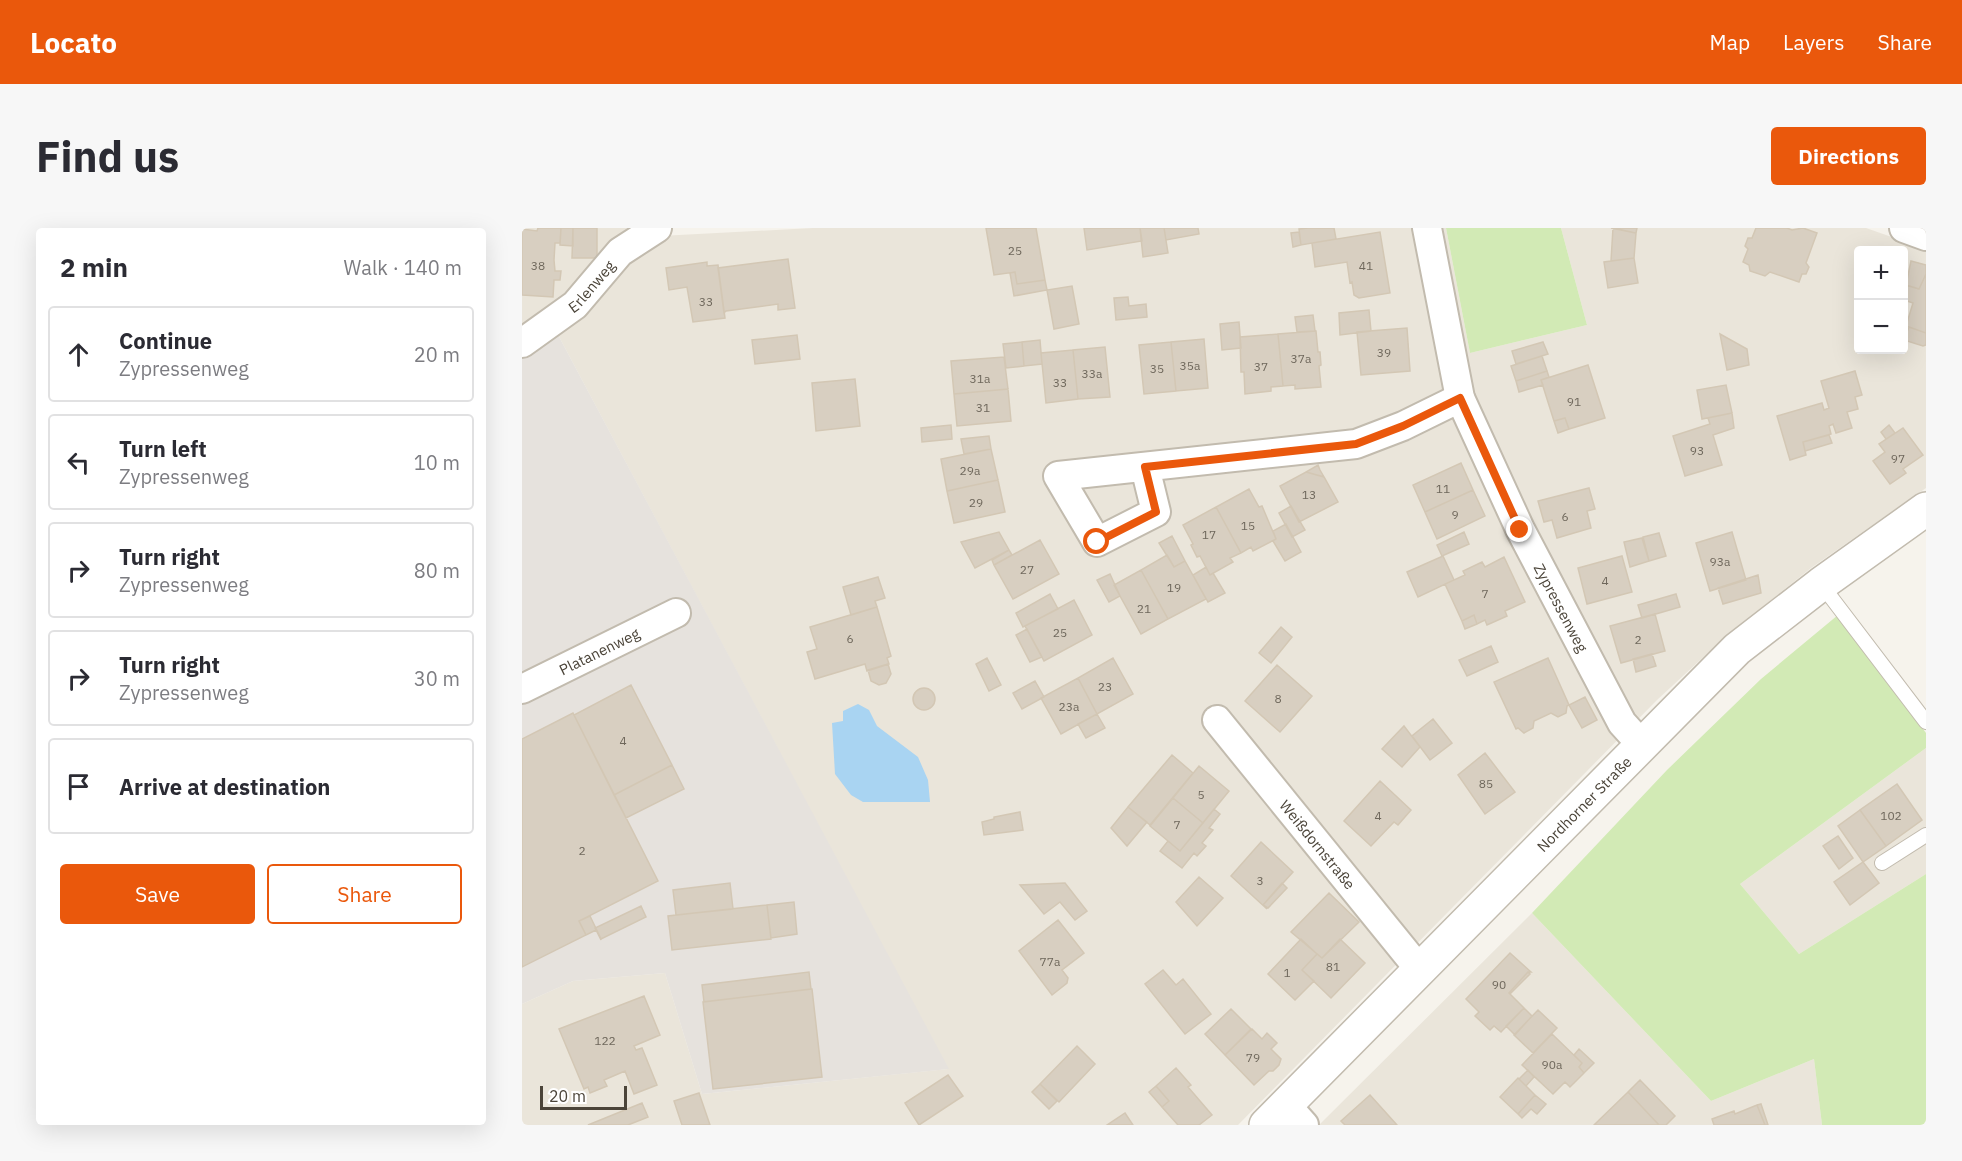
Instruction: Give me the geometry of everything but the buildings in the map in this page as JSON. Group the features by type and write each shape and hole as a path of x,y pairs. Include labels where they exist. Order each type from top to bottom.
{"street":[{"name":"Erlenweg","path":"522,343 575,304 620,252 657,228"},
{"name":"Zypressenweg","path":"1427,228 1460,398 1520,530 1622,723 1642,745"},
{"path":"1904,228 1926,236"},
{"path":"1145,467 1356,444 1403,426 1460,398"},
{"name":"Nordhorner Straße","path":"1286,1119 1420,970 1737,649 1821,584 1926,509"},
{"name":"Platanenweg","path":"522,689 676,613"},
{"name":"Weißdornstraße","path":"1216,720 1420,970"}],"lane":[{"path":"1821,584 1926,722"},
{"path":"1882,863 1926,835"}],"shaded area":[{"path":"522,228 639,228 570,295 522,329"},
{"path":"813,228 1446,228 1470,353 1587,325 1561,228 1866,228 1926,249 1926,488 1811,568 1724,638 1657,700 1238,1125 522,1125 522,1004 573,981 665,973 702,1094 948,1069 556,331 626,260 660,236"},
{"path":"556,331 949,1069 702,1094 665,973 573,981 522,1004 522,355"},
{"path":"1926,748 1926,874 1799,954 1740,884"},
{"path":"1532,913 1711,1101 1814,1059 1822,1125 1319,1125"}],"green space":[{"path":"1446,228 1561,228 1587,325 1470,353"},
{"path":"1838,615 1926,733 1926,748 1740,884 1799,954 1926,874 1926,1125 1822,1125 1814,1059 1711,1101 1532,913 1667,770 1761,679"}],"water":[{"path":"858,704 869,710 877,726 918,757 928,780 930,802 863,802 851,795 835,774 832,723 843,721 843,711"}],"route":[{"path":"1097,542 1156,512 1145,467 1356,444 1403,426 1460,398 1520,530"}]}
